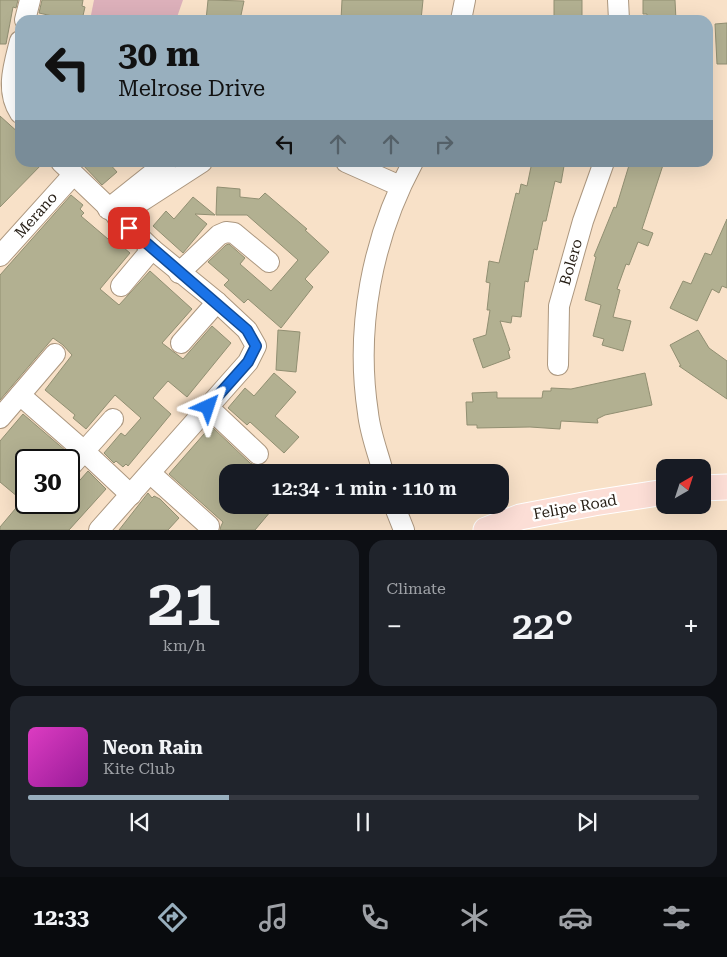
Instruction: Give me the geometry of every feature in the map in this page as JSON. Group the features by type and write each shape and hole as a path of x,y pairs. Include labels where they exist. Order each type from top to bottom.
{"main road":[{"path":"711,487 727,486"},
{"name":"Felipe Road","path":"486,530 520,517 656,493"}],"street":[{"path":"26,15 30,0"},
{"path":"462,15 465,0"},
{"path":"618,0 619,15"},
{"path":"15,62 12,97 15,103"},
{"path":"113,213 163,167"},
{"path":"113,213 193,167"},
{"path":"357,167 400,186"},
{"path":"381,464 368,414 364,346 369,290 379,244 400,186 410,167"},
{"name":"Bolero","path":"558,365 559,306 583,221 602,167"},
{"path":"67,169 152,249 179,273 217,302 247,330 256,346 248,362 99,529"},
{"name":"Merano","path":"0,256 67,169"},
{"path":"179,273 220,235 226,232 234,233 269,262"},
{"path":"121,286 152,249"},
{"path":"181,343 217,302"},
{"path":"0,418 55,354"},
{"path":"20,395 131,495"},
{"path":"208,407 258,454"},
{"path":"80,456 113,419"},
{"path":"150,473 208,526"},
{"path":"398,514 404,530"}],"shaded area":[{"path":"94,0 183,0 178,15 91,15"}],"building":[{"path":"0,0 18,0 16,8 13,7 6,44 0,44"},
{"path":"42,0 83,0 82,6 85,7 83,15 48,15 39,13"},
{"path":"208,0 244,1 241,15 206,15"},
{"path":"342,0 423,0 422,15 341,15"},
{"path":"554,0 582,0 582,15 554,15"},
{"path":"643,0 675,0 676,15 643,14"},
{"path":"727,23 727,64 717,64 715,24"},
{"path":"0,116 15,130 15,167 39,167 0,207"},
{"path":"85,167 112,167 117,172 102,185"},
{"path":"531,167 564,167 561,183 555,181 546,221 543,221 537,250 534,249 528,282 525,281 521,317 512,316 511,323 500,321 510,350 508,351 510,358 483,368 473,339 486,335 490,310 487,310 490,283 486,282 489,261 499,263 516,193 519,194 521,184 527,186"},
{"path":"628,167 662,167 642,229 653,233 648,246 638,242 629,265 626,264 617,289 620,290 613,317 631,321 623,351 602,345 604,339 593,336 601,305 585,300 596,257 594,256 614,207 616,208"},
{"path":"217,187 240,189 240,197 259,199 265,193 307,229 305,230 329,252 305,279 313,287 281,328 248,299 244,303 224,285 229,280 208,262 229,244 245,258 240,264 271,291 298,260 247,215 216,215"},
{"path":"71,195 83,205 80,209 84,213 81,216 108,239 110,236 130,253 100,289 119,305 150,271 192,309 162,343 183,359 212,326 231,343 187,397 168,381 153,398 171,414 128,466 126,464 123,467 116,461 114,463 104,453 121,433 125,436 141,418 115,395 86,429 73,418 75,415 45,390 72,355 53,338 0,400 0,275"},
{"path":"193,197 215,215 195,214 207,224 183,253 153,226 166,211 174,219"},
{"path":"727,219 727,288 722,286 719,293 712,289 697,321 670,308 683,281 691,284 705,253 711,255"},
{"path":"278,330 300,332 296,372 276,370"},
{"path":"698,330 709,348 727,361 727,399 679,366 681,366 670,345"},
{"path":"274,373 296,392 275,416 299,437 284,453 250,422 247,425 228,408 245,388 254,396"},
{"path":"645,373 652,405 605,415 597,419 598,423 561,421 560,429 530,427 477,428 477,425 467,425 466,402 473,402 472,393 497,392 497,398 542,398 543,391 551,391 551,388 571,389"},
{"path":"23,414 64,449 15,449 15,494 0,482 0,441"},
{"path":"211,426 252,464 219,464 219,514 268,514 255,530 220,530 223,522 169,474"},
{"path":"88,471 106,489 69,530 0,530 0,527 15,509 15,514 80,514 80,480"},
{"path":"148,493 152,498 154,496 160,499 179,518 168,530 119,530"}],"route":[{"path":"129,228 179,273 217,302 247,330 256,346 248,362 208,407"}]}
